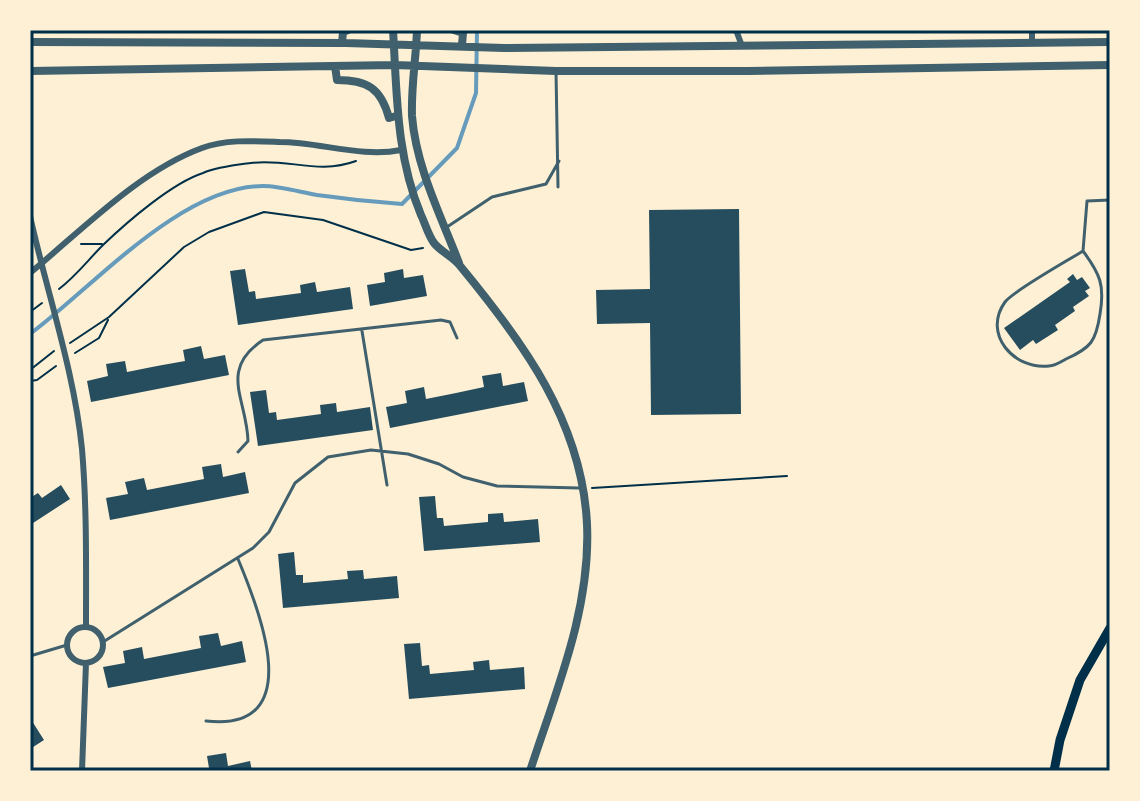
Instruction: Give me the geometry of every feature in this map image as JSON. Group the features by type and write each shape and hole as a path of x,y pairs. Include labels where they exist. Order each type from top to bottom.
{"main road":[{"path":"1054,771 1060,740 1080,680 1110,628"}],"street":[{"path":"342,43 343,32 348,30"},
{"path":"393,30 396,116 409,185 434,243 459,264 535,364 562,415 583,488 587,523 580,612 530,771"},
{"path":"417,30 412,65 412,112 419,155 459,264"},
{"path":"454,30 463,33 458,45"},
{"path":"736,30 742,46"},
{"path":"1032,30 1032,43"},
{"path":"30,42 342,43 504,48 1110,42"},
{"path":"30,71 395,65 556,71 1110,65"},
{"path":"335,66 337,80 367,84 383,99 389,118 396,116"},
{"path":"30,273 120,198 165,166 203,147 246,141 289,142 375,154 401,150"},
{"path":"30,216 65,351 82,448 87,545 86,627"},
{"path":"86,627 97,632 103,642 101,654 86,663 75,660 67,645 71,634 86,627"},
{"path":"82,771 86,663"}],"lane":[{"path":"556,71 558,187"},
{"path":"445,228 492,197 546,184 559,161"},
{"path":"1083,251 1006,300 997,319 1000,341 1010,354 1026,364 1050,367 1087,349 1097,331 1103,289 1098,271 1083,251 1087,201 1110,200"},
{"path":"238,452 248,441 248,426 237,392 238,372 242,358 263,340 441,320 450,322 457,338"},
{"path":"362,329 387,485"},
{"path":"103,642 238,559 269,532 295,483 328,457 371,450 408,454 439,464 463,477 497,486 583,488"},
{"path":"206,721 224,723 247,716 266,698 270,674 262,627 238,559"},
{"path":"30,656 67,645"}],"path":[{"path":"30,312 72,280 103,244 174,187 203,172 255,162 313,168 340,167 375,154"},
{"path":"109,317 184,247 209,232 264,212 323,220 411,250 434,243"},
{"path":"67,243 103,244"},
{"path":"583,488 787,476"}],"building":[{"path":"739,209 741,414 651,415 650,323 597,324 596,290 650,289 649,210"},
{"path":"245,269 249,292 255,291 256,299 301,293 300,285 315,282 317,292 350,287 353,309 238,325 230,271"},
{"path":"403,269 404,278 423,275 427,296 370,306 367,285 385,282 384,273"},
{"path":"1073,274 1077,280 1082,277 1090,288 1085,291 1089,296 1055,325 1058,330 1036,344 1033,340 1020,350 1004,328 1070,282 1067,279"},
{"path":"201,346 204,359 225,355 229,375 91,402 87,381 108,376 106,364 125,361 127,372 185,361 183,350"},
{"path":"501,373 503,386 524,382 528,401 390,428 386,407 407,403 405,391 424,387 426,399 484,387 482,376"},
{"path":"266,390 269,413 276,412 277,420 321,414 320,405 336,403 337,412 370,407 373,430 258,446 250,392"},
{"path":"221,464 223,477 245,472 249,493 110,520 106,498 128,494 125,482 144,478 147,490 204,479 202,467"},
{"path":"61,485 70,499 30,525 30,498 38,493 42,498"},
{"path":"435,496 437,518 443,518 444,526 488,522 488,514 503,513 504,522 538,519 540,542 424,551 419,497"},
{"path":"294,552 296,575 303,575 303,583 348,579 347,571 363,570 364,579 397,576 399,598 283,608 278,554"},
{"path":"218,633 221,646 242,641 246,662 108,688 103,667 125,663 123,651 142,647 144,659 201,648 199,636"},
{"path":"420,643 422,666 429,665 430,674 474,670 473,662 489,660 490,670 524,667 525,689 409,699 404,644"},
{"path":"32,721 44,740 30,749 30,723"},
{"path":"226,753 228,766 250,761 252,771 199,771 209,768 207,756"}],"waterway":[{"path":"30,334 139,242 170,220 232,190 270,186 402,204 457,148 476,93 477,30"}]}
